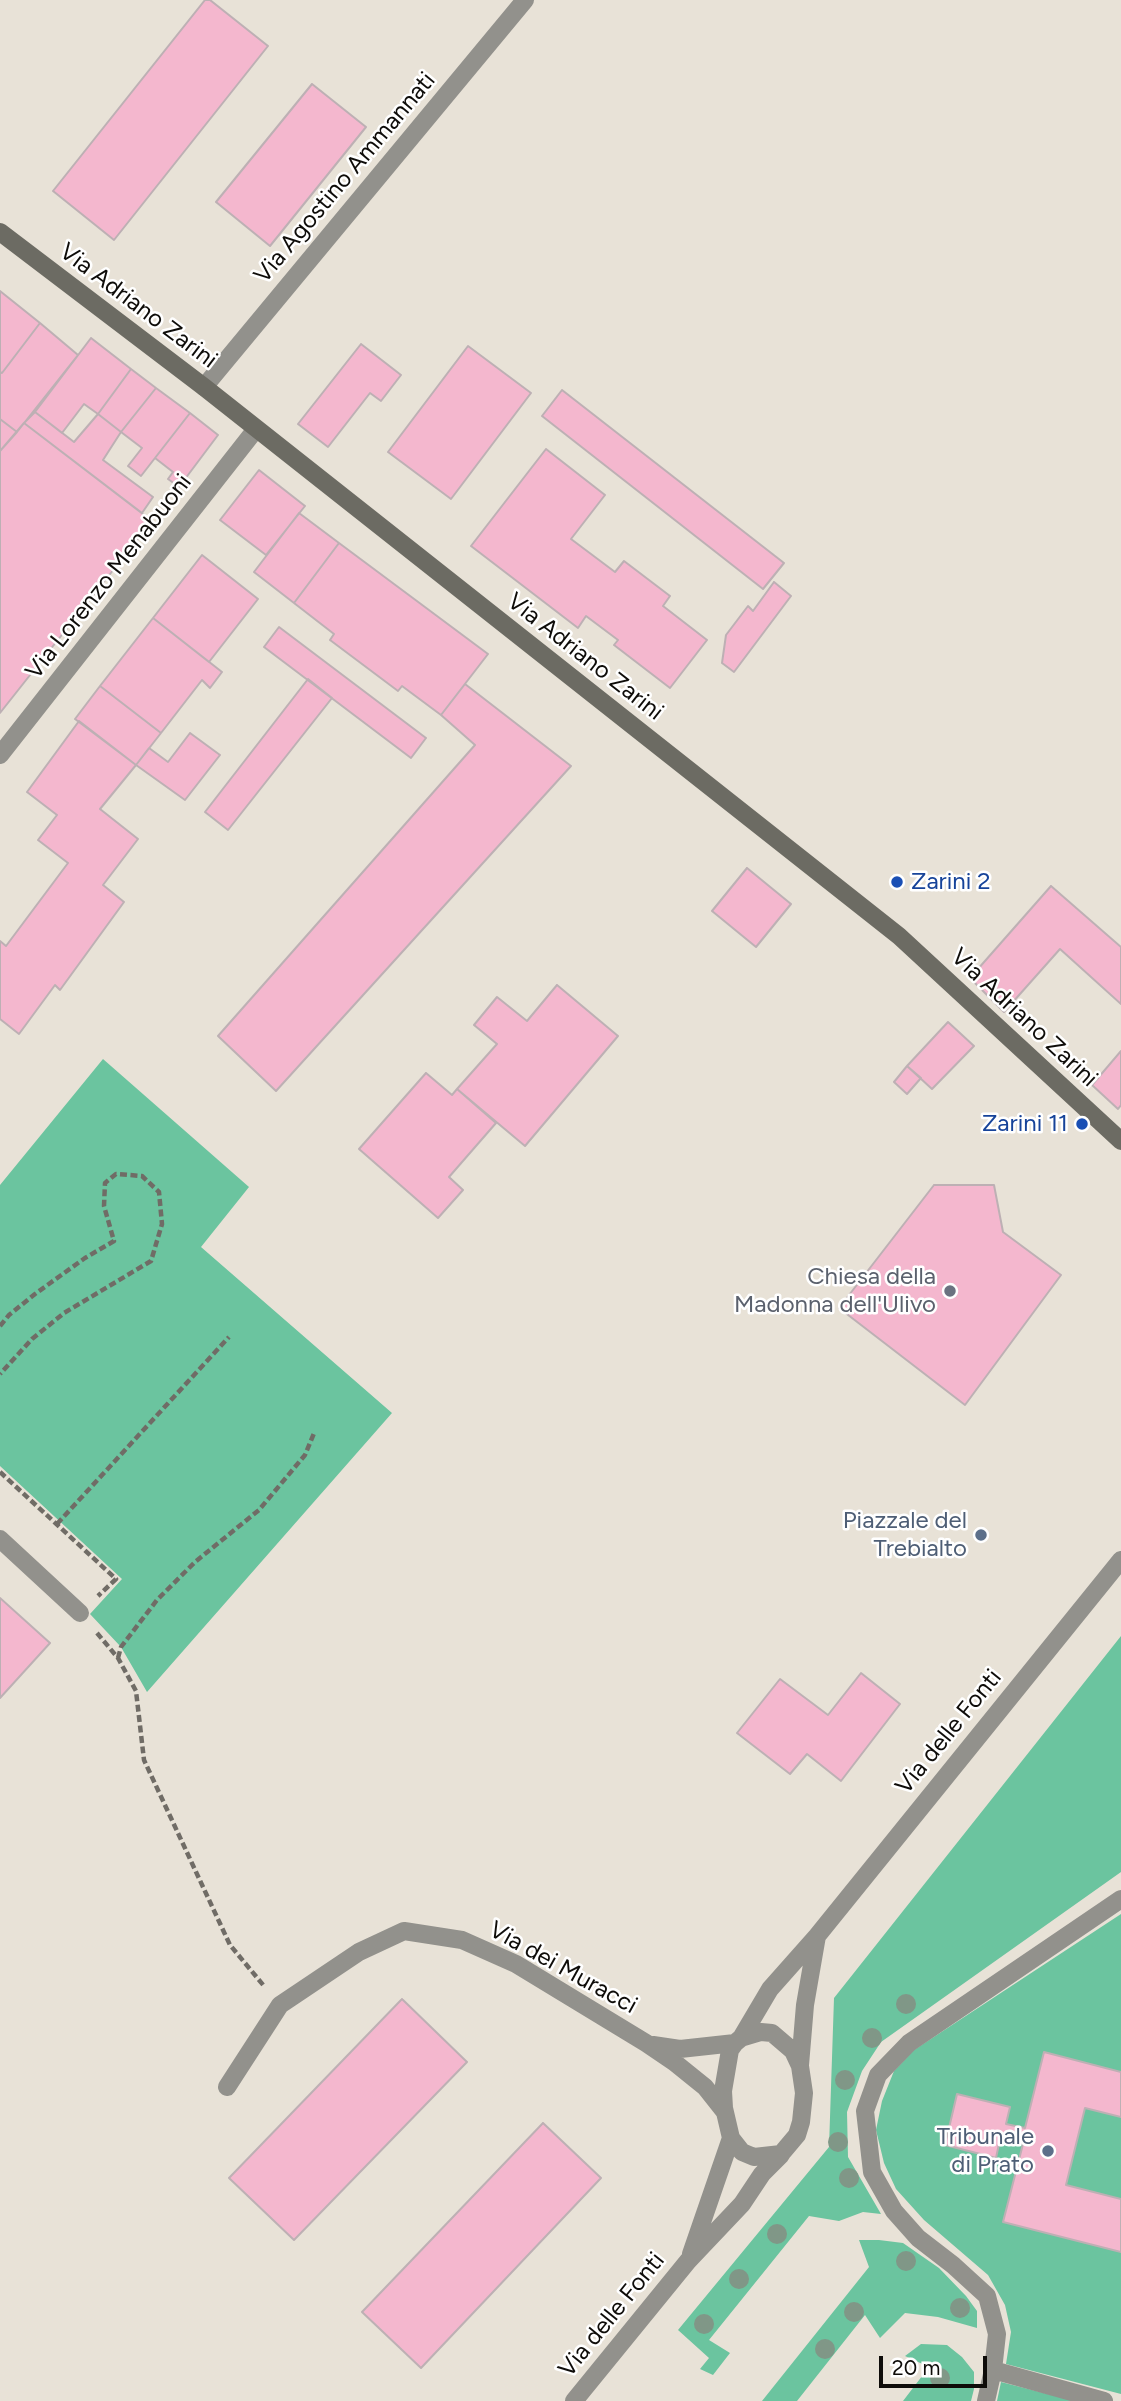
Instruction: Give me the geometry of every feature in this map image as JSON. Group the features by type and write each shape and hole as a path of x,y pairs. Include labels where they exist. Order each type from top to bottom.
{"street":[{"name":"Via Agostino Ammannati","path":"204,387 525,0"},
{"name":"Via Adriano Zarini","path":"0,232 204,387 899,936 1121,1141"},
{"name":"Via Lorenzo Menabuoni","path":"0,755 257,429"},
{"path":"0,1539 80,1613"},
{"name":"Via delle Fonti","path":"688,2260 731,2138 724,2111 725,2075 730,2050 770,1989 817,1937 1121,1560"},
{"path":"986,2401 997,2334 987,2296 953,2264 918,2238 894,2211 872,2172 865,2111 878,2075 909,2043 1121,1899"},
{"name":"Via dei Muracci","path":"227,2087 280,2006 359,1952 404,1931 462,1940 516,1964 646,2043 705,2087 724,2111"},
{"name":"Via delle Fonti","path":"574,2401 688,2260 742,2204 762,2174 797,2135 804,2093 800,2066 805,2005 817,1937"},
{"path":"738,2040 753,2033 772,2033 793,2050 800,2066"},
{"name":"Via dei Muracci","path":"646,2043 662,2048 680,2049 738,2040"},
{"path":"731,2138 742,2152 754,2157 781,2154"},
{"path":"993,2370 1104,2401"}],"path":[{"path":"0,1326 9,1315 45,1287 114,1241 104,1206 105,1183 116,1174 142,1176 159,1192 162,1224 151,1261 64,1313 32,1339 0,1374"},
{"path":"57,1524 229,1337"},
{"path":"118,1658 121,1647 157,1600 195,1562 259,1510 305,1455 315,1431"},
{"path":"0,1472 116,1579 80,1613 118,1658 136,1691 144,1760 230,1945 280,2006"}],"green space":[{"path":"103,1059 249,1187 201,1247 392,1413 147,1692 121,1647 90,1614 122,1579 0,1466 0,1185"},
{"path":"1121,1636 1121,1872 881,2042 862,2071 847,2112 848,2157 881,2214 863,2212 839,2221 809,2216 709,2340 730,2353 713,2375 700,2369 709,2358 678,2330 829,2147 834,1998"},
{"path":"1121,1914 1121,2072 1044,2053 1025,2128 1006,2124 1010,2107 958,2094 945,2145 1000,2139 1023,2144 1003,2222 1121,2252 1121,2394 1006,2364 1011,2332 1005,2305 988,2275 924,2220 896,2189 884,2163 876,2130 882,2101 894,2071 914,2050"},
{"path":"1085,2108 1121,2117 1121,2199 1066,2185"},
{"path":"859,2240 903,2243 939,2268 977,2311 977,2328 938,2317 905,2313 880,2338 865,2315 797,2401 762,2401 869,2267"},
{"path":"921,2344 947,2345 962,2357 974,2372 971,2401 903,2401 929,2367 905,2356"},
{"path":"1001,2382 1075,2401 997,2401"}],"building":[{"path":"205,0 210,0 268,46 114,240 53,191"},
{"path":"312,84 366,127 270,246 216,202"},
{"path":"0,291 40,323 2,373 0,372"},
{"path":"40,323 78,355 17,432 0,419 0,372 2,373"},
{"path":"91,338 131,369 98,414 84,404 62,433 35,412"},
{"path":"361,344 401,375 381,401 370,393 328,447 298,424"},
{"path":"468,346 531,393 451,499 388,452"},
{"path":"131,369 156,388 121,432 98,414"},
{"path":"156,388 190,413 141,476 128,466 142,448 121,432"},
{"path":"562,390 784,563 763,589 542,416"},
{"path":"35,412 74,442 98,414 121,432 103,460 153,497 142,513 24,423"},
{"path":"190,413 218,435 179,487 168,479 173,472 155,458"},
{"path":"0,419 17,432 0,451"},
{"path":"24,423 152,521 0,713 0,451"},
{"path":"546,449 605,495 571,539 615,572 624,561 670,596 663,606 707,640 670,688 614,645 618,640 586,616 578,628 471,546"},
{"path":"259,470 305,506 266,555 220,520"},
{"path":"299,513 339,543 294,603 254,572"},
{"path":"339,543 488,654 441,715 402,686 398,691 330,640 334,634 294,603"},
{"path":"202,555 258,599 209,662 153,618"},
{"path":"774,582 791,596 734,672 722,663 726,635 748,606 753,611"},
{"path":"153,618 222,672 210,688 202,680 161,733 100,686"},
{"path":"279,627 426,738 411,758 264,647"},
{"path":"308,679 332,698 228,830 205,812"},
{"path":"465,684 571,766 276,1091 218,1036 475,745 441,715"},
{"path":"100,686 161,733 136,765 75,719"},
{"path":"79,721 136,765 100,809 138,839 103,885 124,902 60,990 55,985 19,1034 0,1019 0,941 6,946 68,863 38,840 57,815 27,792"},
{"path":"190,733 220,755 185,800 136,765 149,748 168,762"},
{"path":"747,868 791,904 756,947 712,911"},
{"path":"1051,886 1121,947 1121,1004 1060,949 1004,1012 970,978"},
{"path":"557,985 618,1036 525,1146 457,1089 497,1044 474,1025 497,997 527,1021"},
{"path":"948,1022 974,1046 932,1089 907,1066"},
{"path":"1121,1051 1121,1105 1118,1109 1092,1085"},
{"path":"907,1066 921,1078 907,1094 894,1082"},
{"path":"426,1073 452,1095 457,1089 496,1123 449,1177 463,1190 438,1218 359,1149"},
{"name":"Chiesa della Madonna dell'Ulivo","path":"934,1185 994,1185 1003,1232 1061,1275 965,1405 839,1308"},
{"path":"0,1598 50,1643 0,1698"},
{"path":"861,1673 900,1704 841,1781 807,1754 790,1774 737,1733 780,1679 828,1715"},
{"path":"402,1999 467,2062 294,2240 229,2178"},
{"name":"Tribunale di Prato","path":"1044,2052 1121,2072 1121,2117 1085,2108 1066,2185 1121,2199 1121,2252 1003,2222 1023,2144 1000,2139 996,2158 945,2145 957,2094 1010,2107 1006,2124 1025,2128"},
{"path":"543,2123 601,2178 421,2368 362,2312"}],"place":[{"name":"Zarini 2","path":"897,882"},
{"name":"Zarini 11","path":"1082,1124"},
{"name":"Chiesa della Madonna dell'Ulivo","path":"950,1291"},
{"name":"Piazzale del Trebialto","path":"981,1535"},
{"name":"Tribunale di Prato","path":"1048,2151"}]}
